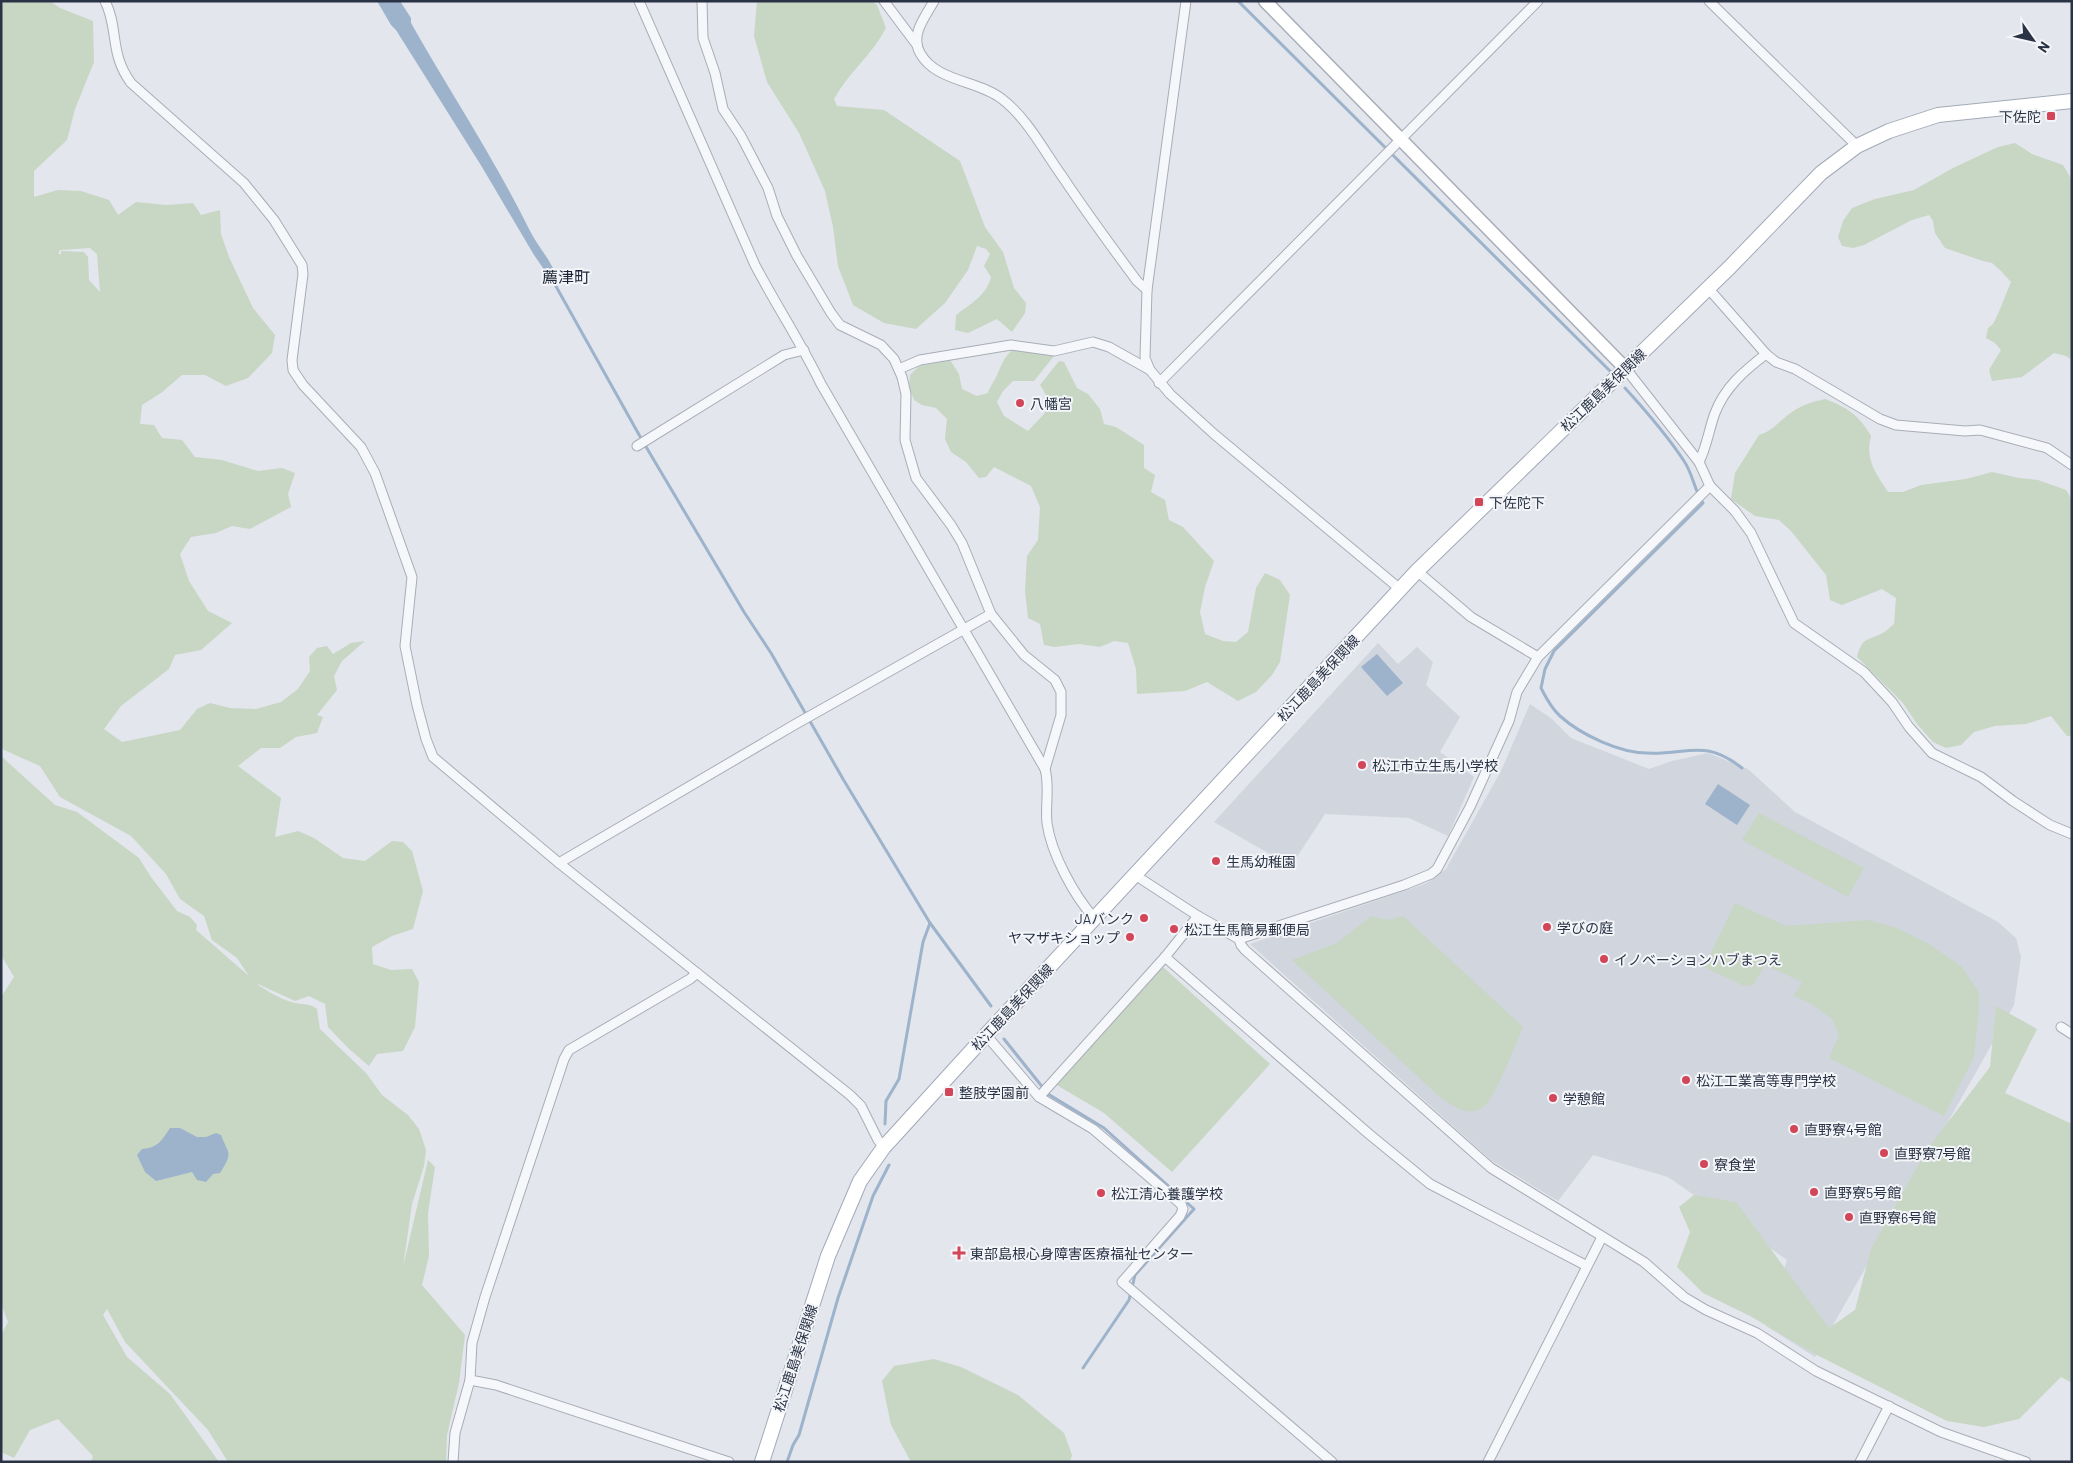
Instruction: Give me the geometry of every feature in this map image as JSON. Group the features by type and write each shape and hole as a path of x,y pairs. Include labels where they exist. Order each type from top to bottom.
{"main road":[{"name":"松江鹿島美保関線","path":"762,1462 828,1256 860,1181 884,1147 1417,571 1626,369 1821,173 1857,146 1888,131 1938,116 2072,102"}],"street":[{"path":"105,1 122,71 131,83 221,161 260,201 302,265 303,274 292,360 293,370 308,390 361,447 375,474 412,577 405,646 417,706 431,752 442,765 559,863 850,1095 861,1106 878,1140 884,1147"},
{"path":"638,1 755,265 804,350 821,384 1045,769 1048,788 1047,822 1050,841 1081,901 1095,919"},
{"path":"702,1 703,38 723,109 741,136 768,188 777,216 797,256 840,325 881,345 894,359 906,394 905,440 916,478 962,542 991,614 1024,655 1055,680 1061,692 1061,715 1045,769"},
{"path":"884,1 918,45 924,59 936,69 984,88 1010,106 1042,147 1137,281 1147,290"},
{"path":"918,45 919,26 934,1"},
{"path":"1186,1 1147,290 1145,350 1150,370 1159,382 1214,434 1400,589"},
{"path":"1265,1 1626,369 1699,462 1710,486 1735,511 1751,533 1794,623 1864,672 1892,702 1909,727 1932,753 1981,777 2035,815 2072,834"},
{"path":"1159,382 1538,1"},
{"path":"1709,1 1857,146"},
{"path":"1708,288 1766,354 1776,362 1795,369 1880,419 1896,425 1980,430 2047,448 2072,465"},
{"path":"899,370 920,360 1011,345 1054,351 1093,342 1109,347 1150,370"},
{"path":"637,446 784,355 804,350"},
{"path":"1699,462 1704,454 1715,414 1724,394 1736,379 1766,354"},
{"path":"1239,939 1404,885 1431,874 1437,869 1470,808 1509,721 1517,692 1538,657 1710,486"},
{"path":"1417,571 1471,617 1538,657"},
{"path":"559,863 794,725 991,614"},
{"path":"1135,875 1198,916 1239,939 1245,950 1490,1168 1644,1262 1684,1297 1706,1310 1757,1333 1816,1371 1941,1432 2026,1462"},
{"path":"1043,1093 1165,956 1198,916"},
{"path":"1165,956 1368,1134 1430,1184 1587,1266"},
{"path":"453,1462 455,1433 470,1380 472,1343 485,1297 564,1059 569,1050 690,979 697,973"},
{"path":"2061,1027 2072,1034"},
{"path":"986,1035 1043,1093 1094,1129 1181,1204 1183,1209 1180,1216 1122,1282 1332,1462"},
{"path":"1488,1462 1602,1237"},
{"path":"470,1380 496,1385 729,1462"},
{"path":"1860,1462 1889,1406"}],"shaded area":[{"name":"松江市立生馬小学校","path":"1378,643 1398,664 1417,647 1433,662 1426,685 1460,717 1440,752 1474,777 1448,836 1409,818 1325,814 1291,866 1214,822"},
{"name":"松江工業高等専門学校","path":"1530,704 1552,719 1571,738 1649,769 1672,761 1708,753 1748,769 1795,812 1998,922 2016,938 2021,957 2014,1005 1815,1357 1766,1326 1787,1260 1668,1177 1593,1155 1558,1201 1492,1161 1250,944 1427,883 1446,869 1501,771"}],"green space":[{"path":"1,1 50,1 60,8 93,21 94,62 75,109 67,140 34,171 34,197 58,190 81,191 109,200 118,215 136,202 166,205 193,203 201,215 220,210 221,234 229,257 253,308 275,335 272,353 248,378 226,386 205,375 182,375 161,393 142,405 140,424 154,425 162,438 182,440 195,457 222,460 258,471 282,468 295,473 288,494 291,507 250,529 232,526 216,533 191,537 180,554 189,581 208,611 232,623 201,650 175,655 169,669 121,706 104,729 122,742 180,730 197,709 210,703 230,708 256,709 281,702 298,689 310,671 309,657 317,648 327,646 333,654 351,643 365,641 342,661 334,676 337,690 317,715 323,717 317,733 296,737 280,748 261,748 238,766 281,798 275,837 298,831 314,838 343,858 365,861 392,841 403,842 412,851 423,891 413,929 392,936 372,947 373,964 391,970 412,969 419,982 415,1027 403,1051 377,1054 369,1066 328,1027 325,1004 309,996 295,1001 256,983 286,1000 309,1005 317,1009 320,1029 366,1073 382,1095 408,1115 419,1129 426,1150 424,1166 412,1204 403,1267 428,1160 435,1167 428,1213 429,1256 422,1285 465,1335 459,1383 447,1435 446,1462 228,1462 208,1430 125,1342 107,1309 103,1315 127,1357 170,1394 219,1462 91,1462 93,1456 58,1419 30,1430 14,1458 1,1452 1,1335 8,1322 1,1304 1,997 14,977 1,955 1,756 55,805 77,812 139,858 177,911 190,917 197,925 196,930 249,976 237,958 212,940 204,916 180,899 166,874 131,836 60,797 40,766 1,747","holes":["90,248 97,254 100,292 89,280 88,257 84,252 61,251 61,255 58,253 60,250"]},
{"path":"757,1 872,1 877,5 886,28 874,47 846,80 834,99 837,106 884,110 960,161 985,227 1003,252 1014,288 1026,303 1025,313 1012,332 997,319 968,333 955,330 956,315 982,294 991,277 984,266 990,254 986,249 977,246 968,270 945,303 916,329 884,323 853,305 838,266 833,227 825,191 799,133 767,82 754,36"},
{"path":"2015,143 2032,154 2063,165 2072,180 2072,360 2066,356 2054,353 2022,377 1992,381 1989,370 2001,350 1995,343 1986,338 1988,328 1993,324 1998,314 2011,282 2001,271 1992,263 1945,248 1935,233 1933,221 1929,215 1912,220 1864,245 1853,248 1842,246 1838,237 1843,221 1852,208 1875,199 1914,190 1953,168 1998,147"},
{"path":"1012,350 1051,354 1054,356 1034,381 1013,381 1003,391 997,402 1004,416 1028,431 1044,414 1051,403 1040,385 1059,361 1064,362 1077,388 1088,394 1100,409 1104,424 1116,427 1144,445 1144,468 1155,475 1151,492 1165,500 1169,520 1183,527 1214,561 1205,587 1200,612 1205,634 1223,641 1236,642 1248,632 1256,588 1265,573 1280,580 1290,595 1280,662 1272,675 1256,692 1238,701 1207,682 1185,691 1137,694 1136,669 1128,643 1114,641 1100,647 1079,644 1054,647 1044,645 1040,624 1028,618 1025,591 1027,556 1038,540 1040,507 1031,486 994,467 986,477 979,478 966,462 951,452 945,439 947,419 936,408 922,405 914,400 909,386 910,375 919,366 950,360 959,374 962,389 977,396 988,393 1003,362"},
{"path":"1825,399 1840,405 1862,422 1871,436 1869,452 1872,465 1888,492 1903,492 1921,485 1966,479 1992,472 2038,480 2066,490 2072,500 2072,736 2067,736 2051,716 2026,724 1995,726 1974,732 1961,745 1946,748 1933,742 1917,724 1903,703 1857,657 1865,641 1883,633 1894,624 1896,598 1882,589 1842,605 1830,600 1826,575 1791,531 1779,520 1755,516 1731,499 1735,473 1759,435 1768,431 1800,407"},
{"path":"1759,813 1864,868 1848,897 1742,840"},
{"path":"1735,903 1786,926 1868,920 1897,928 1931,945 1962,967 1979,993 1974,1057 1944,1116 1829,1058 1839,1035 1832,1019 1813,1005 1794,996 1802,982 1765,965 1753,985 1744,986 1704,967"},
{"path":"1371,916 1388,920 1403,916 1523,1027 1499,1082 1488,1102 1483,1107 1472,1111 1461,1110 1441,1098 1292,960 1337,943"},
{"path":"1163,967 1270,1064 1172,1172 1104,1113 1055,1084"},
{"path":"1996,1006 2037,1029 2005,1093 2072,1124 2072,1383 2061,1377 2019,1419 1984,1427 1947,1421 1815,1354 1750,1316 1703,1293 1677,1267 1690,1232 1679,1207 1694,1195 1736,1202 1829,1328 1855,1310 1871,1249 1926,1151 1990,1067"},
{"path":"934,1359 961,1367 1018,1395 1064,1433 1072,1455 1070,1462 911,1462 891,1425 882,1381 894,1366"}],"water":[{"path":"377,1 400,1 411,18 411,23 552,266 558,279 554,284 534,255 482,167"},
{"path":"1377,654 1403,683 1387,696 1361,667"},
{"path":"1718,784 1750,805 1737,825 1705,804"},
{"path":"170,1128 180,1128 197,1137 206,1137 216,1133 221,1135 228,1157 220,1173 213,1174 206,1182 197,1180 192,1172 156,1181 145,1172 137,1155 142,1149 159,1143"}],"waterway":[{"path":"1238,1 1614,375"},
{"path":"553,281 642,440 744,612 771,653 843,779 930,923 923,942 899,1079 886,1101 885,1124"},
{"path":"1625,388 1656,423 1684,461 1703,503 1554,651 1545,669 1541,688 1552,707 1560,716 1579,730 1601,742 1636,752 1661,753 1696,750 1717,753 1742,768"},
{"path":"930,923 991,1006"},
{"path":"1004,1039 1048,1094 1104,1128 1194,1209 1135,1275 1129,1300 1083,1368"},
{"path":"787,1462 799,1435 838,1298 873,1196 889,1165"}],"place":[{"name":"下佐陀","path":"2051,116"},
{"name":"八幡宮","path":"1020,403"},
{"name":"下佐陀下","path":"1479,502"},
{"name":"松江市立生馬小学校","path":"1362,765"},
{"name":"生馬幼稚園","path":"1216,861"},
{"name":"JAバンク","path":"1144,918"},
{"name":"学びの庭","path":"1547,927"},
{"name":"松江生馬簡易郵便局","path":"1174,929"},
{"name":"ヤマザキショップ","path":"1130,937"},
{"name":"イノベーションハブまつえ","path":"1604,959"},
{"name":"松江工業高等専門学校","path":"1686,1080"},
{"name":"整肢学園前","path":"949,1092"},
{"name":"学憩館","path":"1553,1098"},
{"name":"直野寮4号館","path":"1794,1129"},
{"name":"直野寮7号館","path":"1884,1153"},
{"name":"寮食堂","path":"1704,1164"},
{"name":"直野寮5号館","path":"1814,1192"},
{"name":"松江清心養護学校","path":"1101,1193"},
{"name":"直野寮6号館","path":"1849,1217"},
{"name":"東部島根心身障害医療福祉センター","path":"959,1253"}],"district":[{"name":"薦津町","path":"566,276"}]}
